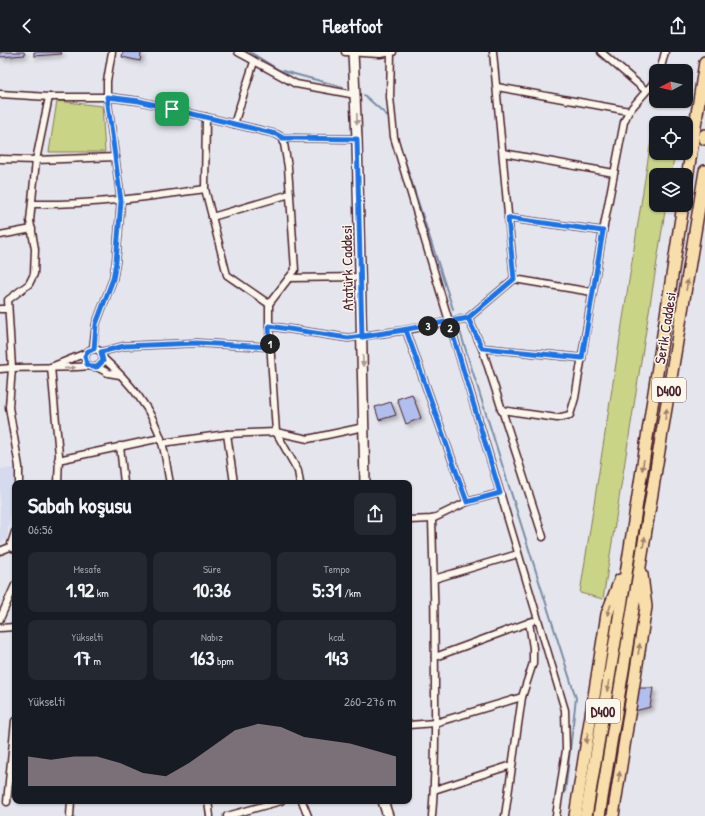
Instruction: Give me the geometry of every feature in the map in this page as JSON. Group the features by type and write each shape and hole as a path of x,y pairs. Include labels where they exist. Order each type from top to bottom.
{"highway":[{"path":"689,168 705,62 702,52"},
{"name":"Serik Caddesi","path":"599,816 703,201 705,171"},
{"name":"Serik Caddesi","path":"586,816 621,606 682,212"},
{"path":"575,816 607,614 628,561"},
{"path":"613,816 646,607 641,562"}],"main road":[{"name":"Atatürk Caddesi","path":"350,52 356,95 365,480"},
{"path":"384,804 388,816"}],"street":[{"path":"94,349 96,324 113,279 116,262 121,201 107,97 107,81 112,52"},
{"path":"238,52 296,84 356,95"},
{"path":"350,52 392,52 390,97 394,137 518,554 562,695 567,724 566,750 556,816"},
{"path":"494,52 514,279"},
{"path":"601,52 645,90"},
{"path":"662,64 665,52"},
{"path":"234,124 254,62"},
{"path":"501,410 557,418 570,415 575,398 592,292 624,122 629,111 649,86"},
{"path":"497,87 629,111"},
{"path":"0,94 49,97 107,97 139,101 276,134 283,138 357,139"},
{"path":"19,480 19,467 9,407 12,368 8,300 29,284 34,274 35,249 30,221 36,160 49,97"},
{"path":"206,117 205,189 227,275 269,304"},
{"path":"283,138 288,168 295,270 269,304 270,347 276,432 298,471 300,480"},
{"path":"503,153 614,173"},
{"path":"0,159 36,160 116,157"},
{"path":"32,204 74,205 121,201 205,189"},
{"path":"212,217 290,194"},
{"path":"508,218 603,231"},
{"path":"0,235 32,230"},
{"path":"289,278 361,277"},
{"path":"269,326 348,338 362,337 449,322 468,318 514,279 592,292"},
{"path":"0,309 8,309"},
{"path":"468,318 482,348 543,537"},
{"path":"406,330 467,502"},
{"path":"102,355 124,346 175,344 270,347"},
{"path":"482,348 582,358"},
{"path":"51,367 94,349"},
{"path":"94,349 102,355 120,375 150,413 162,440 169,480"},
{"path":"86,353 84,359 89,366"},
{"path":"97,367 102,363 102,355"},
{"path":"0,369 51,367 64,369 89,366 97,367 108,373 120,375"},
{"path":"51,367 58,460 58,480"},
{"path":"58,460 120,446 162,440 227,434 276,432 308,439 364,427"},
{"path":"227,434 234,480"},
{"path":"120,446 124,480"},
{"path":"412,520 432,519 467,502 500,493"},
{"path":"432,519 435,657 434,790 432,816"},
{"path":"0,551 12,548"},
{"path":"434,579 518,554"},
{"path":"0,620 12,592"},
{"path":"435,657 538,619"},
{"path":"505,816 522,697 533,663 533,648 529,622"},
{"path":"0,628 12,627"},
{"path":"412,725 435,723 522,697"},
{"path":"7,802 12,751"},
{"path":"434,790 512,765"},
{"path":"70,804 70,816"},
{"path":"208,804 210,816"},
{"path":"226,816 239,814 271,804"},
{"path":"303,804 308,816"}],"shaded area":[{"path":"16,468 14,480 12,480 12,500 7,539 0,543 0,469"}],"green space":[{"path":"57,101 102,106 105,152 49,152"},
{"path":"649,153 649,160 674,160 672,168 649,168 649,212 665,212 603,599 580,593"}],"building":[{"path":"0,52 24,52 25,55 0,57"},
{"path":"34,52 61,52 62,54 34,56"},
{"path":"123,52 139,52 141,54 140,61 122,57"},
{"path":"412,394 421,418 406,424 397,399"},
{"path":"391,402 396,415 379,420 375,407"},
{"path":"635,688 653,688 650,707 631,712"}],"waterway":[{"path":"250,52 279,70 343,87"},
{"path":"364,95 390,118"},
{"path":"396,134 453,309"},
{"path":"457,322 576,698 565,793"}],"route":[{"path":"172,109 139,101 107,97 121,201 118,247 113,279 96,324 94,349 91,349 86,353 84,359 85,362 94,368 100,366 104,358 101,352 124,346 197,343 270,347 269,326 348,338 362,337 406,330 467,502 500,493 449,322 468,318 514,279 508,218 603,231 582,358 482,348 468,318 362,337 357,139 321,137 283,138 276,134 172,109"}]}
